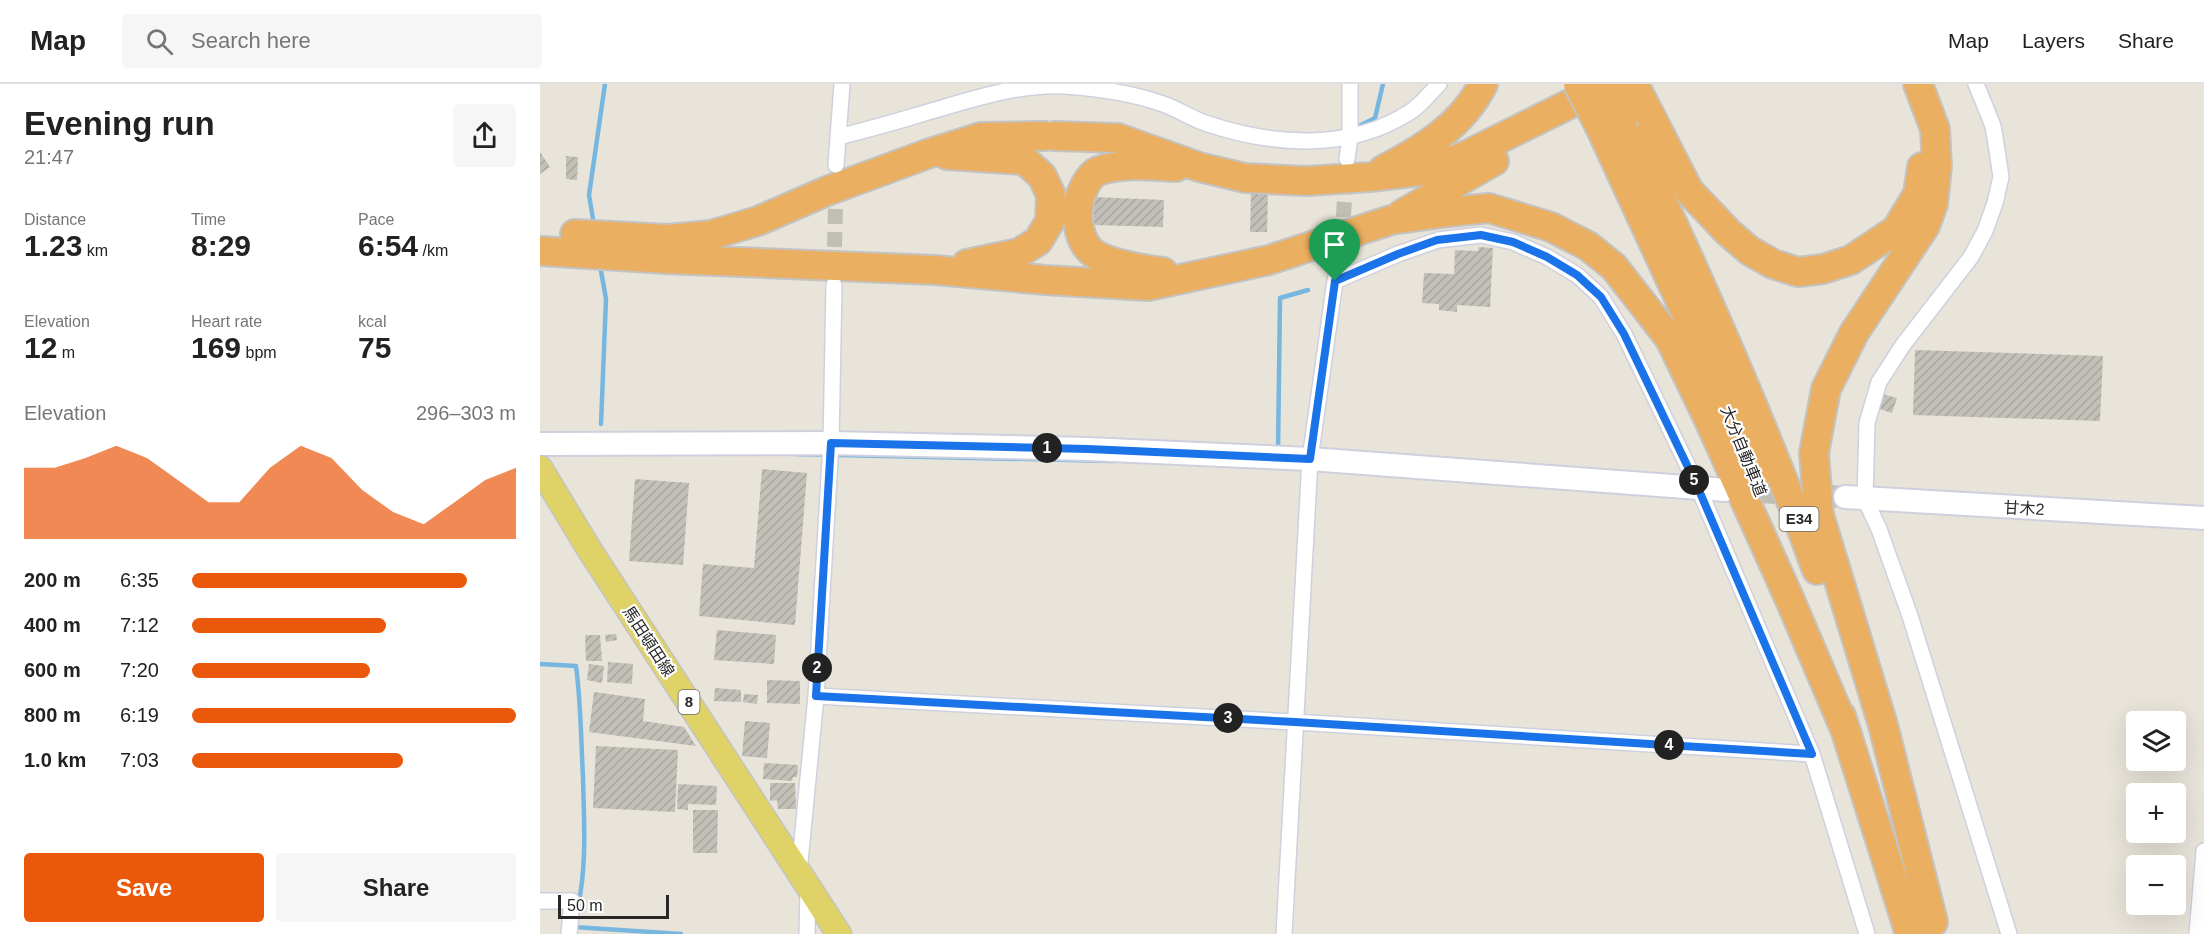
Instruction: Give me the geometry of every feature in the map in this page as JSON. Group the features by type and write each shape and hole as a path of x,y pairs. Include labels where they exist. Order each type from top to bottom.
{"highway":[{"path":"1371,177 1424,148 1459,117 1483,84"},
{"name":"大分自動車道","path":"1578,84 1611,122 1715,316 1795,510 1872,728 1927,930"},
{"path":"540,232 668,239 711,235 759,221 827,191 981,137 1118,138 1199,167 1245,178 1307,181 1429,170 1469,154 1607,84"},
{"name":"大分自動車道","path":"1607,84 1611,122 1692,326 1733,422 1805,609 1847,734 1927,930"},
{"path":"1634,84 1689,191 1728,232 1750,251 1773,264 1798,272 1824,269 1851,260 1896,230 1917,194 1925,144 1916,110 1902,84"},
{"path":"1391,220 1474,171 1646,84"},
{"path":"1918,84 1935,129 1937,166 1933,204 1925,226 1854,333 1826,388 1814,453 1819,515 1883,725 1927,930"},
{"path":"930,153 1024,160 1042,176 1051,195 1050,221 1038,241 1029,247 1019,253 934,270"},
{"path":"1195,275 1140,269 1095,255 1080,235 1076,211 1082,189 1095,172 1122,165 1199,167"},
{"path":"540,251 666,259 934,270 1148,286 1269,260 1391,220 1489,208 1551,227 1588,246 1614,267 1670,339 1790,600 1847,734"}],"main road":[{"name":"馬田頓田線","path":"540,468 602,568 839,934"}],"street":[{"path":"836,165 842,84"},
{"path":"1347,159 1350,138 1350,84"},
{"path":"839,137 975,98 1022,88 1064,86 1111,92 1162,104 1207,124 1250,135 1311,141 1350,138 1375,130 1411,111 1440,84"},
{"path":"1976,84 1993,126 1998,150 2001,177 1995,203 1971,256 1903,345 1879,382 1867,423 1855,498 1879,529 1910,616 2009,934"},
{"path":"1335,281 1437,240 1481,235 1513,242 1547,257 1577,275 1601,297 1624,334 1698,488 1812,754 1867,934"},
{"path":"1284,934 1310,459 1341,253"},
{"path":"807,934 804,880 831,443 834,285"},
{"path":"540,444 831,443 1088,449 1279,457 1726,490"},
{"name":"甘木2","path":"1855,498 2204,518"},
{"path":"816,696 1295,722 1812,754"},
{"path":"2197,934 2204,851"},
{"path":"540,901 572,901 569,934"}],"building":[{"path":"540,152 550,167 540,174"},
{"path":"566,156 578,157 577,180 566,179"},
{"path":"1251,194 1268,194 1267,232 1250,232"},
{"path":"1094,197 1164,200 1163,227 1094,225"},
{"path":"1479,247 1493,248 1490,307 1457,305 1457,312 1439,310 1439,304 1422,303 1424,273 1454,274 1455,250 1478,251"},
{"path":"1915,350 2103,356 2100,421 1913,415"},
{"path":"1883,394 1897,398 1892,413 1879,409"},
{"path":"762,469 807,473 795,625 699,616 703,564 754,568"},
{"path":"635,479 689,483 683,565 629,561"},
{"path":"717,630 776,635 774,664 714,660"},
{"path":"616,634 617,640 606,642 605,635"},
{"path":"585,635 600,635 602,661 586,661"},
{"path":"608,662 633,664 632,684 607,682"},
{"path":"589,664 604,666 602,683 587,680"},
{"path":"767,680 800,681 800,704 767,703"},
{"path":"715,688 741,690 741,702 714,701"},
{"path":"594,692 645,699 643,721 684,727 696,746 589,732"},
{"path":"744,694 758,695 757,704 743,702"},
{"path":"745,721 770,723 767,758 742,756"},
{"path":"596,746 678,750 675,812 593,808"},
{"path":"764,763 798,765 797,777 793,777 792,781 763,779"},
{"path":"770,783 795,783 796,809 778,809 777,800 770,801"},
{"path":"678,784 717,786 716,805 688,804 688,810 677,809"},
{"path":"693,810 718,810 717,853 693,853"}],"waterway":[{"path":"594,225 589,195 605,84"},
{"path":"1353,129 1375,118 1383,84"},
{"path":"600,265 606,299 601,424"},
{"path":"1278,452 1280,298 1308,290"},
{"path":"795,454 1113,461"},
{"path":"540,664 576,666 581,722 584,826 583,875 578,907"},
{"path":"574,927 681,934"}],"tunnel":[{"path":"1342,240 1346,174"},
{"path":"834,270 836,183"},
{"path":"1726,490 1845,497"}],"route":[{"path":"1481,235 1513,242 1547,257 1577,275 1601,297 1624,334 1698,488 1812,754 1295,722 816,696 831,443 1088,449 1310,459 1335,281 1437,240 1481,235"}]}
